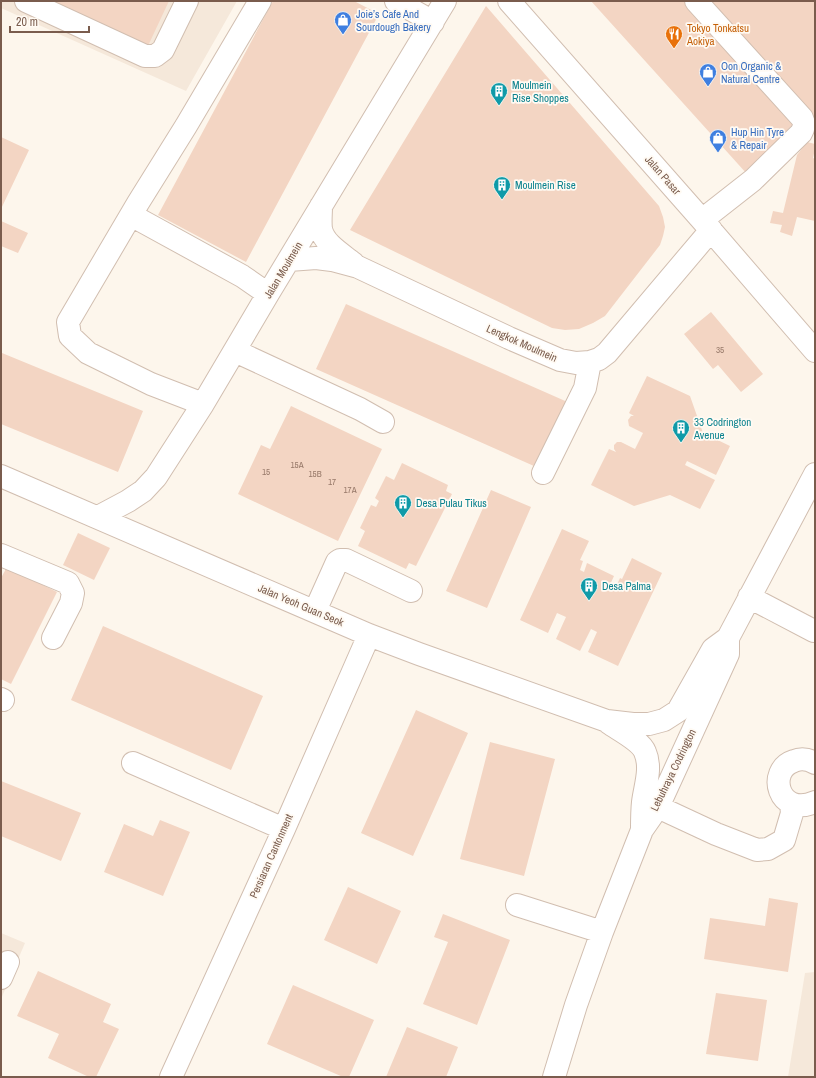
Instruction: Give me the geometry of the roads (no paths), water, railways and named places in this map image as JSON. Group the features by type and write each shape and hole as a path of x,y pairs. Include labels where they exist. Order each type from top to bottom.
{"street":[{"path":"26,1 146,56 155,56 163,50 187,1"},
{"path":"203,404 151,384 88,353 70,336 68,322 260,1"},
{"path":"396,1 433,22"},
{"name":"Jalan Moulmein","path":"98,517 143,491 156,477 203,404 445,1"},
{"name":"Jalan Pasar","path":"509,1 707,225 815,351"},
{"name":"Lengkok Moulmein","path":"289,260 316,258 332,260 358,268 560,360 576,363 590,362 599,359 607,353 707,225 804,129 802,118 696,1"},
{"name":"Lengkok Moulmein","path":"321,206 321,229 324,238 358,268"},
{"path":"132,214 140,220 242,276 268,294"},
{"path":"235,351 360,409 383,422"},
{"path":"543,473 585,388 590,362"},
{"name":"Lebuhraya Codrington","path":"554,1077 576,1005 602,932 642,830 658,807 728,654 728,638 815,474"},
{"name":"Jalan Yeoh Guan Seok","path":"1,476 369,635 607,721 649,724 664,720 678,711 713,649 728,638"},
{"path":"1,555 68,583 73,593 71,603 53,638"},
{"path":"315,611 337,562 340,560 346,560 411,591"},
{"path":"749,597 815,636"},
{"name":"Persiaran Cantonment","path":"171,1077 284,830 369,635"},
{"name":"Jalan Yeoh Guan Seok","path":"607,721 630,737 645,752 648,772 643,802 642,830"},
{"path":"815,763 806,759 798,759 791,762 785,766 781,772 778,786 781,793 791,804 808,806 815,802"},
{"path":"133,763 284,830"},
{"path":"658,807 716,834 757,850 768,849 784,840 792,813 791,804"},
{"path":"517,905 602,932"}],"place":[{"name":"Joie’s Cafe And Sourdough Bakery","path":"343,35"},
{"name":"Tokyo Tonkatsu Aokiya","path":"674,49"},
{"name":"Oon Organic & Natural Centre","path":"708,87"},
{"name":"Moulmein Rise Shoppes","path":"499,106"},
{"name":"Hup Hin Tyre & Repair","path":"718,153"},
{"name":"Moulmein Rise","path":"502,200"},
{"name":"33 Codrington Avenue","path":"681,443"},
{"name":"Desa Pulau Tikus","path":"403,518"},
{"name":"Desa Palma","path":"589,601"}]}
